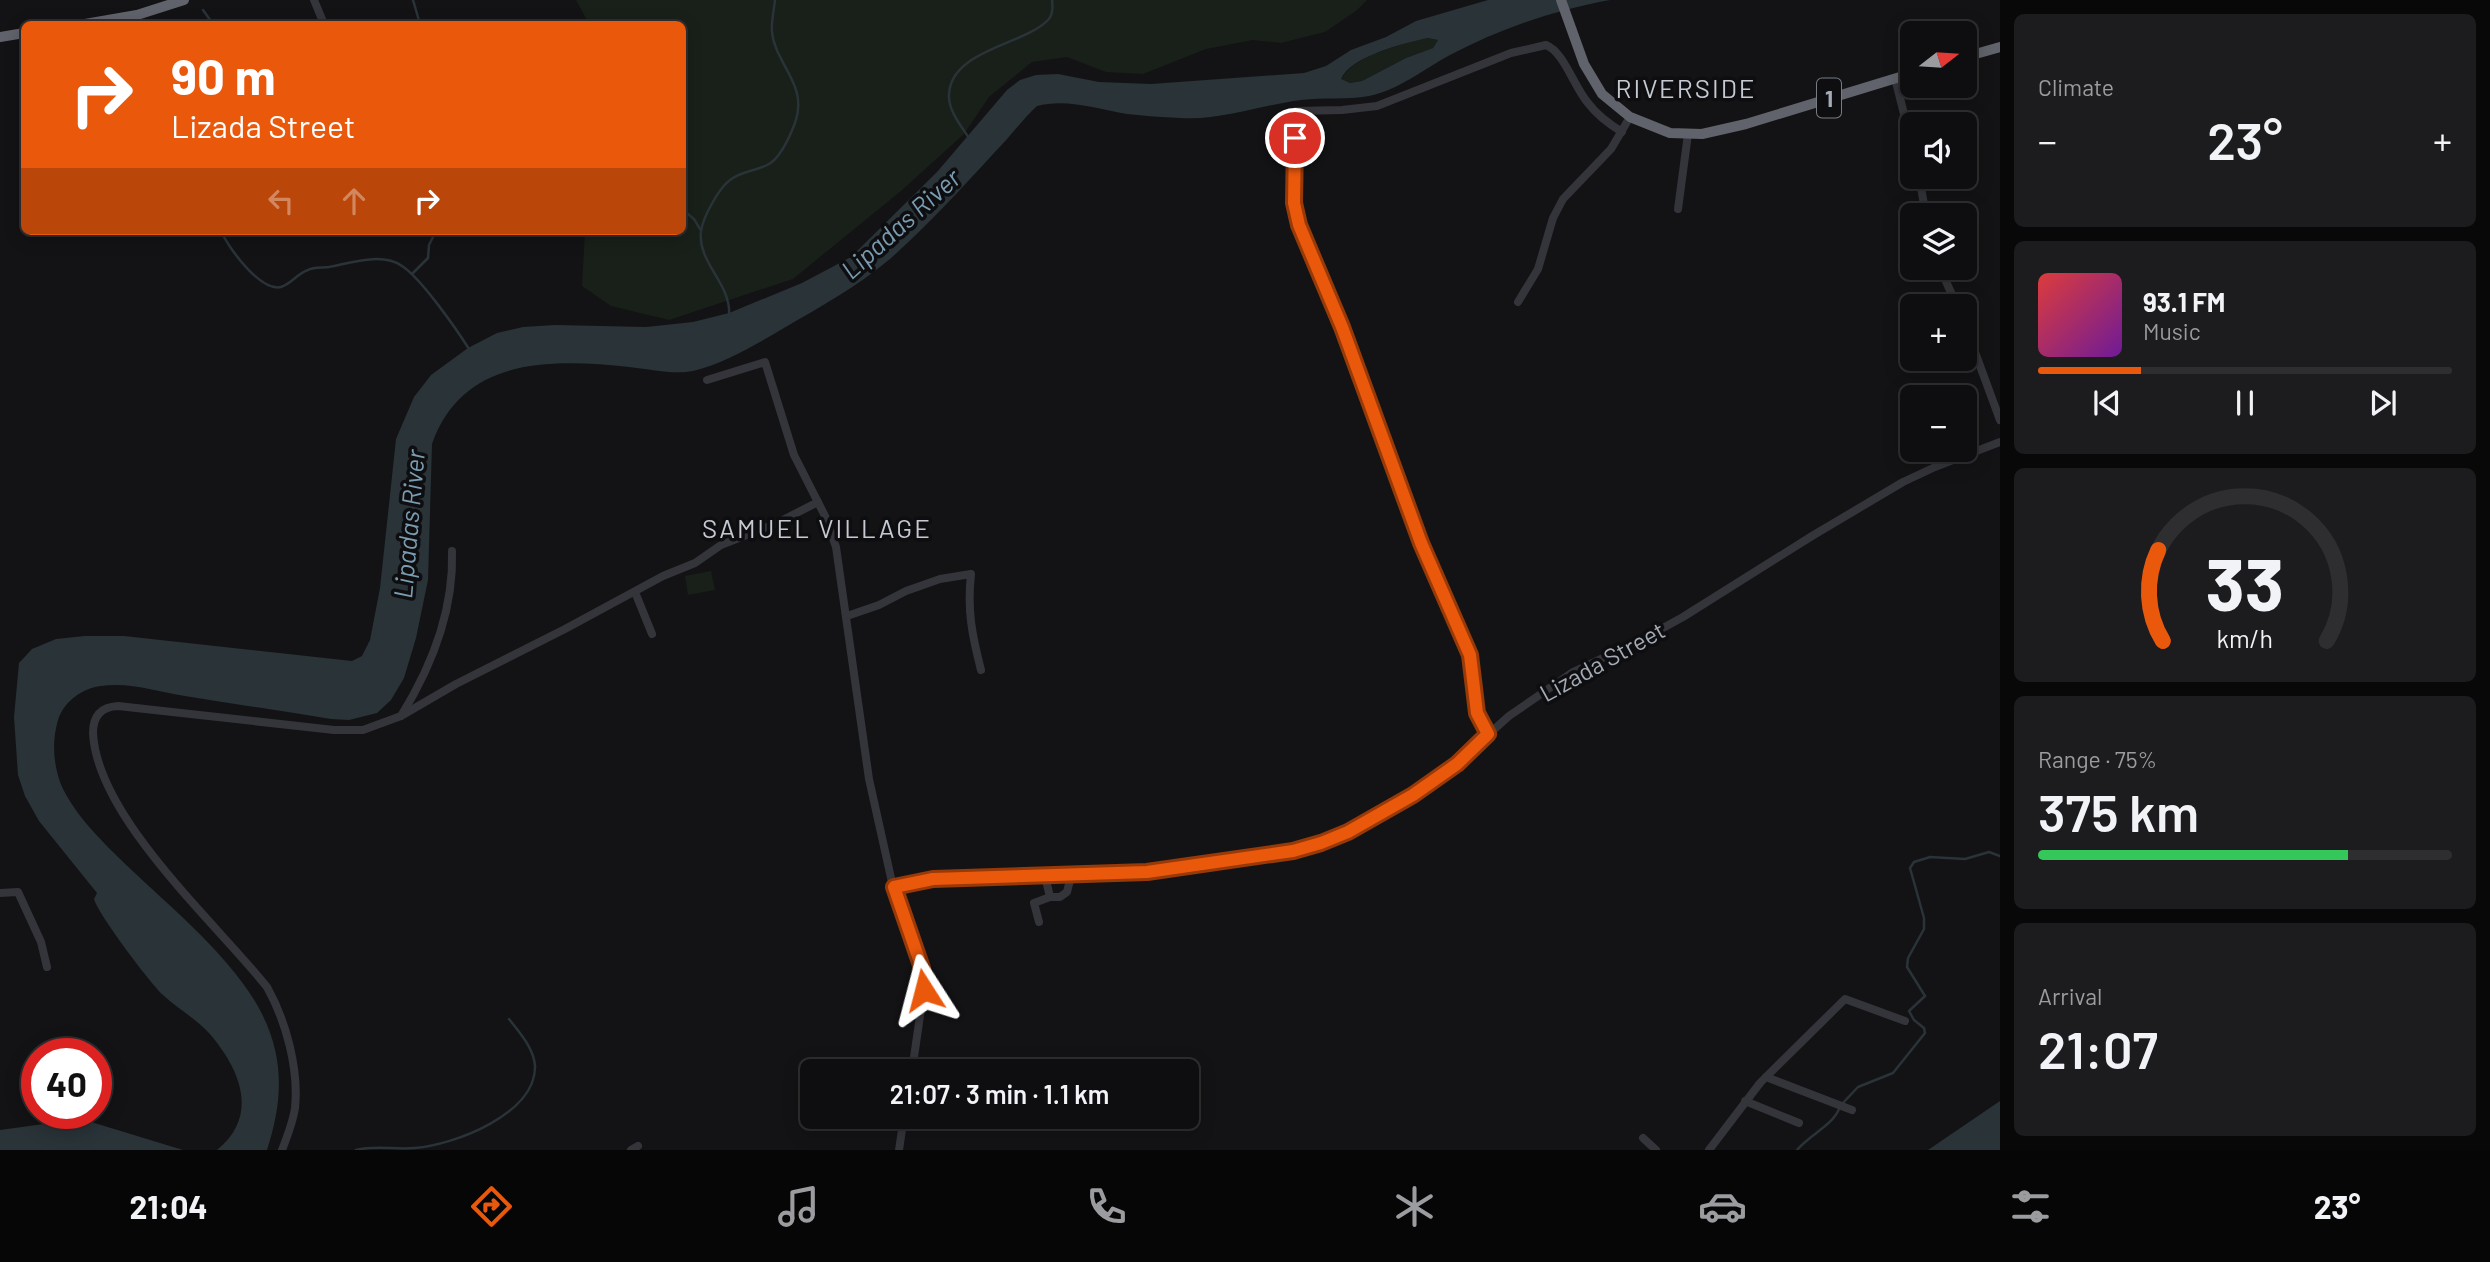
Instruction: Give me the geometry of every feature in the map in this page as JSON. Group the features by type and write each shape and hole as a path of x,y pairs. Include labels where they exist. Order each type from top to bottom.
{"highway":[{"path":"102,21 137,15 184,0"},
{"name":"1","path":"1561,0 1592,80 1602,94 1630,117 1670,133 1688,134 1746,124 1900,77"},
{"path":"0,37 21,34"},
{"path":"1978,53 2000,47"}],"street":[{"path":"314,0 323,21"},
{"path":"1488,734 1477,713 1470,655 1421,543 1342,327 1299,225 1294,203 1296,111 1377,106 1511,53 1546,45 1558,53 1588,103 1603,119 1622,132"},
{"path":"1895,78 1904,112"},
{"path":"1518,302 1538,269 1553,218 1563,200 1611,149 1630,117"},
{"path":"1678,209 1688,134"},
{"path":"1977,358 2000,420"},
{"path":"707,380 765,362 794,455 818,502 836,547 869,779 894,887 919,956 925,981 914,1059"},
{"name":"Lizada Street","path":"894,887 933,879 1147,872 1264,856 1321,843 1348,832 1441,777 1509,716 1573,672 1683,617 1903,482 2000,442"},
{"path":"282,1150 295,1108 294,1081 276,1003 252,968 142,841 123,811 98,766 93,727 96,716 108,707 118,706 334,730 363,730 401,716 456,684 663,576 695,563 721,545 775,524 818,502"},
{"path":"401,716 430,661 444,623 453,574 452,551"},
{"path":"847,616 940,579 971,573 969,616 981,670"},
{"path":"635,592 652,635"},
{"path":"1045,876 1050,897"},
{"path":"1039,922 1034,903 1050,897 1060,897 1067,892 1071,876"},
{"path":"0,893 18,892 41,942 47,967"},
{"path":"1709,1150 1766,1077 1845,999 1905,1021"},
{"path":"1766,1077 1852,1110"},
{"path":"1745,1101 1799,1124"},
{"path":"899,1150 902,1129"},
{"path":"1643,1138 1657,1150"}],"shaded area":[{"path":"576,0 1367,0 1325,32 1281,43 1253,40 1206,49 1143,74 1106,72 1067,57 1032,62 989,97 964,134 901,191 793,279 669,320 611,306 582,286 585,235 686,235 686,21 587,21"},
{"path":"1428,38 1438,40 1433,48 1406,58 1362,81 1350,83 1341,80 1367,57"},
{"path":"711,571 715,590 688,595 685,576"}],"water":[{"name":"Lipadas River","path":"1488,0 1610,0 1568,9 1508,29 1450,55 1401,84 1369,96 1301,100 1195,118 1127,114 1059,103 1037,106 944,207 890,259 838,296 740,353 705,368 686,372 600,364 541,365 513,370 488,379 465,394 446,415 432,444 428,580 416,638 404,678 391,700 377,713 349,720 331,719 123,685 94,687 69,701 58,720 54,751 60,782 71,803 110,849 177,912 235,973 251,995 270,1033 279,1083 276,1116 267,1150 217,1150 230,1136 242,1107 241,1092 229,1062 209,1033 156,988 114,933 94,899 97,893 39,821 25,796 18,775 14,717 19,663 32,649 56,639 124,636 352,661 362,656 370,640 380,588 396,439 414,397 431,375 468,348 497,333 523,327 646,327 693,322 729,313 802,283 851,257 937,172 1007,90 1020,80 1036,75 1058,74 1099,82 1151,84 1304,73 1326,66 1351,50 1386,37 1416,21","holes":["1428,38 1438,40 1433,48 1406,58 1362,81 1350,83 1341,79 1347,71 1367,57 1406,43"]},
{"path":"2000,1101 2000,1150 1928,1150"},
{"path":"21,1127 112,1128 183,1150 0,1150 0,1130"}],"waterway":[{"path":"413,0 419,21"},
{"path":"729,316 725,294 704,253 701,231 708,211 726,184 739,175 773,161 785,146 795,123 798,97 774,44 772,32 775,0"},
{"path":"969,138 949,101 953,80 974,58 1037,29 1051,16 1052,0"},
{"path":"203,10 211,21"},
{"path":"686,212 700,229"},
{"path":"223,235 246,267 264,283 273,287 285,286 313,268 376,259 394,262 419,281 469,349"},
{"path":"412,274 428,258 429,245 434,235"},
{"path":"1841,1105 1858,1087 1893,1073 1925,1033 1924,1028 1914,1020 1909,1011 1925,996 1907,967 1908,958 1924,929 1924,918 1910,868 1914,862 1930,857 1965,859 1989,852 2000,856"},
{"path":"356,1150 431,1146 470,1133 508,1112 522,1099 532,1083 535,1066 529,1047 509,1019"},
{"path":"1797,1150 1831,1120 1839,1109"}],"district":[{"name":"RIVERSIDE","path":"1686,87"},
{"name":"SAMUEL VILLAGE","path":"817,527"}],"route":[{"path":"924,990 925,981 919,956 894,887 933,879 1147,872 1293,851 1348,832 1413,795 1457,764 1488,734 1477,713 1470,655 1421,543 1342,327 1299,225 1294,203 1295,138"}]}
